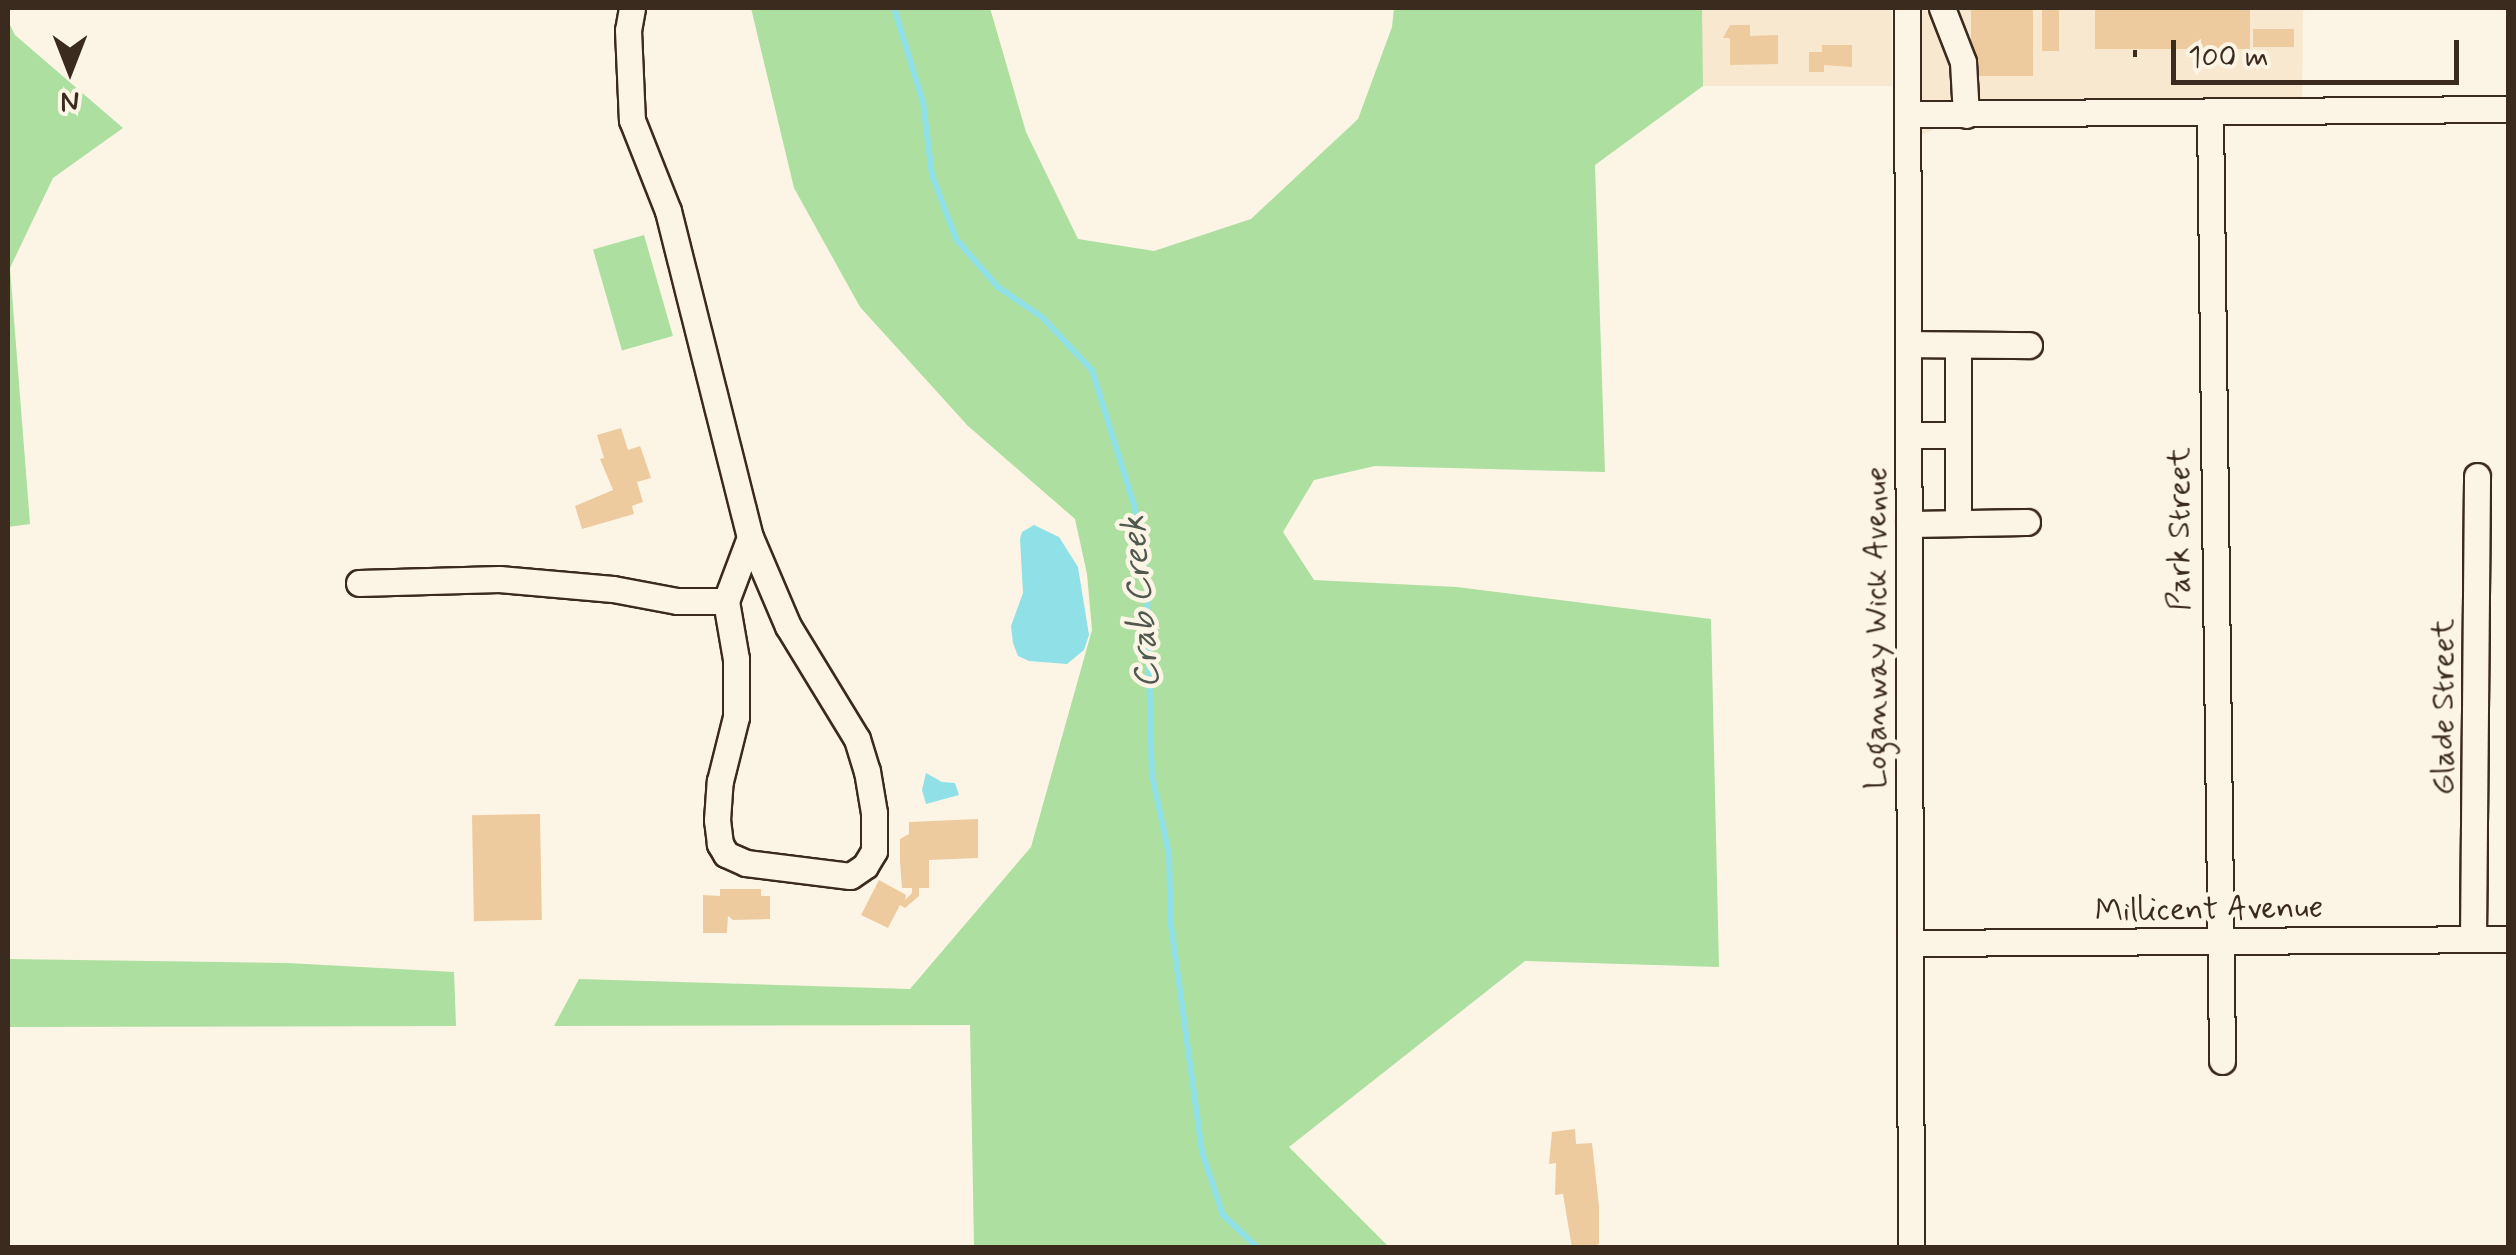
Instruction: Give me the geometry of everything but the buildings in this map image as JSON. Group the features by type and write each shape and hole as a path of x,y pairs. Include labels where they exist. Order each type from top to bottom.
{"street":[{"path":"632,8 628,30 632,120 668,211 750,536 788,626 857,738 867,771 874,813 874,851 861,871 850,876 746,864 726,854 720,844 718,795 736,718 736,659 726,601 750,536"},
{"name":"Loganway Wick Avenue","path":"1907,8 1911,1248"},
{"path":"1942,8 1962,62 1966,115"},
{"path":"1908,114 2508,109"},
{"name":"Park Street","path":"2210,114 2222,1061"},
{"path":"1909,344 2029,345"},
{"path":"1958,345 1958,523"},
{"path":"1909,434 1958,435"},
{"name":"Glade Street","path":"2473,939 2477,476"},
{"path":"1909,524 2027,522"},
{"path":"360,583 426,578 499,579 613,589 677,601 726,601"},
{"name":"Millicent Avenue","path":"1910,944 2508,939"}],"shaded area":[{"path":"1702,8 1892,8 1892,86 1702,86"},
{"path":"1920,8 2303,8 2302,122 1937,128 1919,136"}],"green space":[{"path":"751,8 990,8 1026,132 1078,239 1154,251 1251,219 1358,119 1392,27 1394,8 1702,8 1703,86 1595,165 1605,472 1375,466 1314,480 1283,532 1314,580 1457,587 1711,619 1719,967 1525,961 1289,1147 1389,1247 974,1247 970,1025 554,1026 579,979 910,989 1031,847 1092,630 1087,574 1075,519 968,426 860,307 794,188"},
{"path":"8,21 15,35 123,128 53,178 10,268 30,524 8,527"},
{"path":"644,235 673,336 622,351 593,250"},
{"path":"8,959 287,963 454,972 456,1026 8,1027"}],"water":[{"path":"1034,525 1059,537 1078,567 1089,635 1084,650 1067,664 1029,661 1018,656 1013,643 1011,626 1023,593 1020,539 1022,532"},
{"path":"926,773 942,782 955,783 959,795 926,804 922,790"}],"waterway":[{"name":"Crab Creek","path":"894,8 923,102 932,175 956,239 998,287 1042,317 1092,370 1135,508 1147,588 1152,775 1169,855 1171,925 1202,1152 1223,1215 1258,1248"}]}
